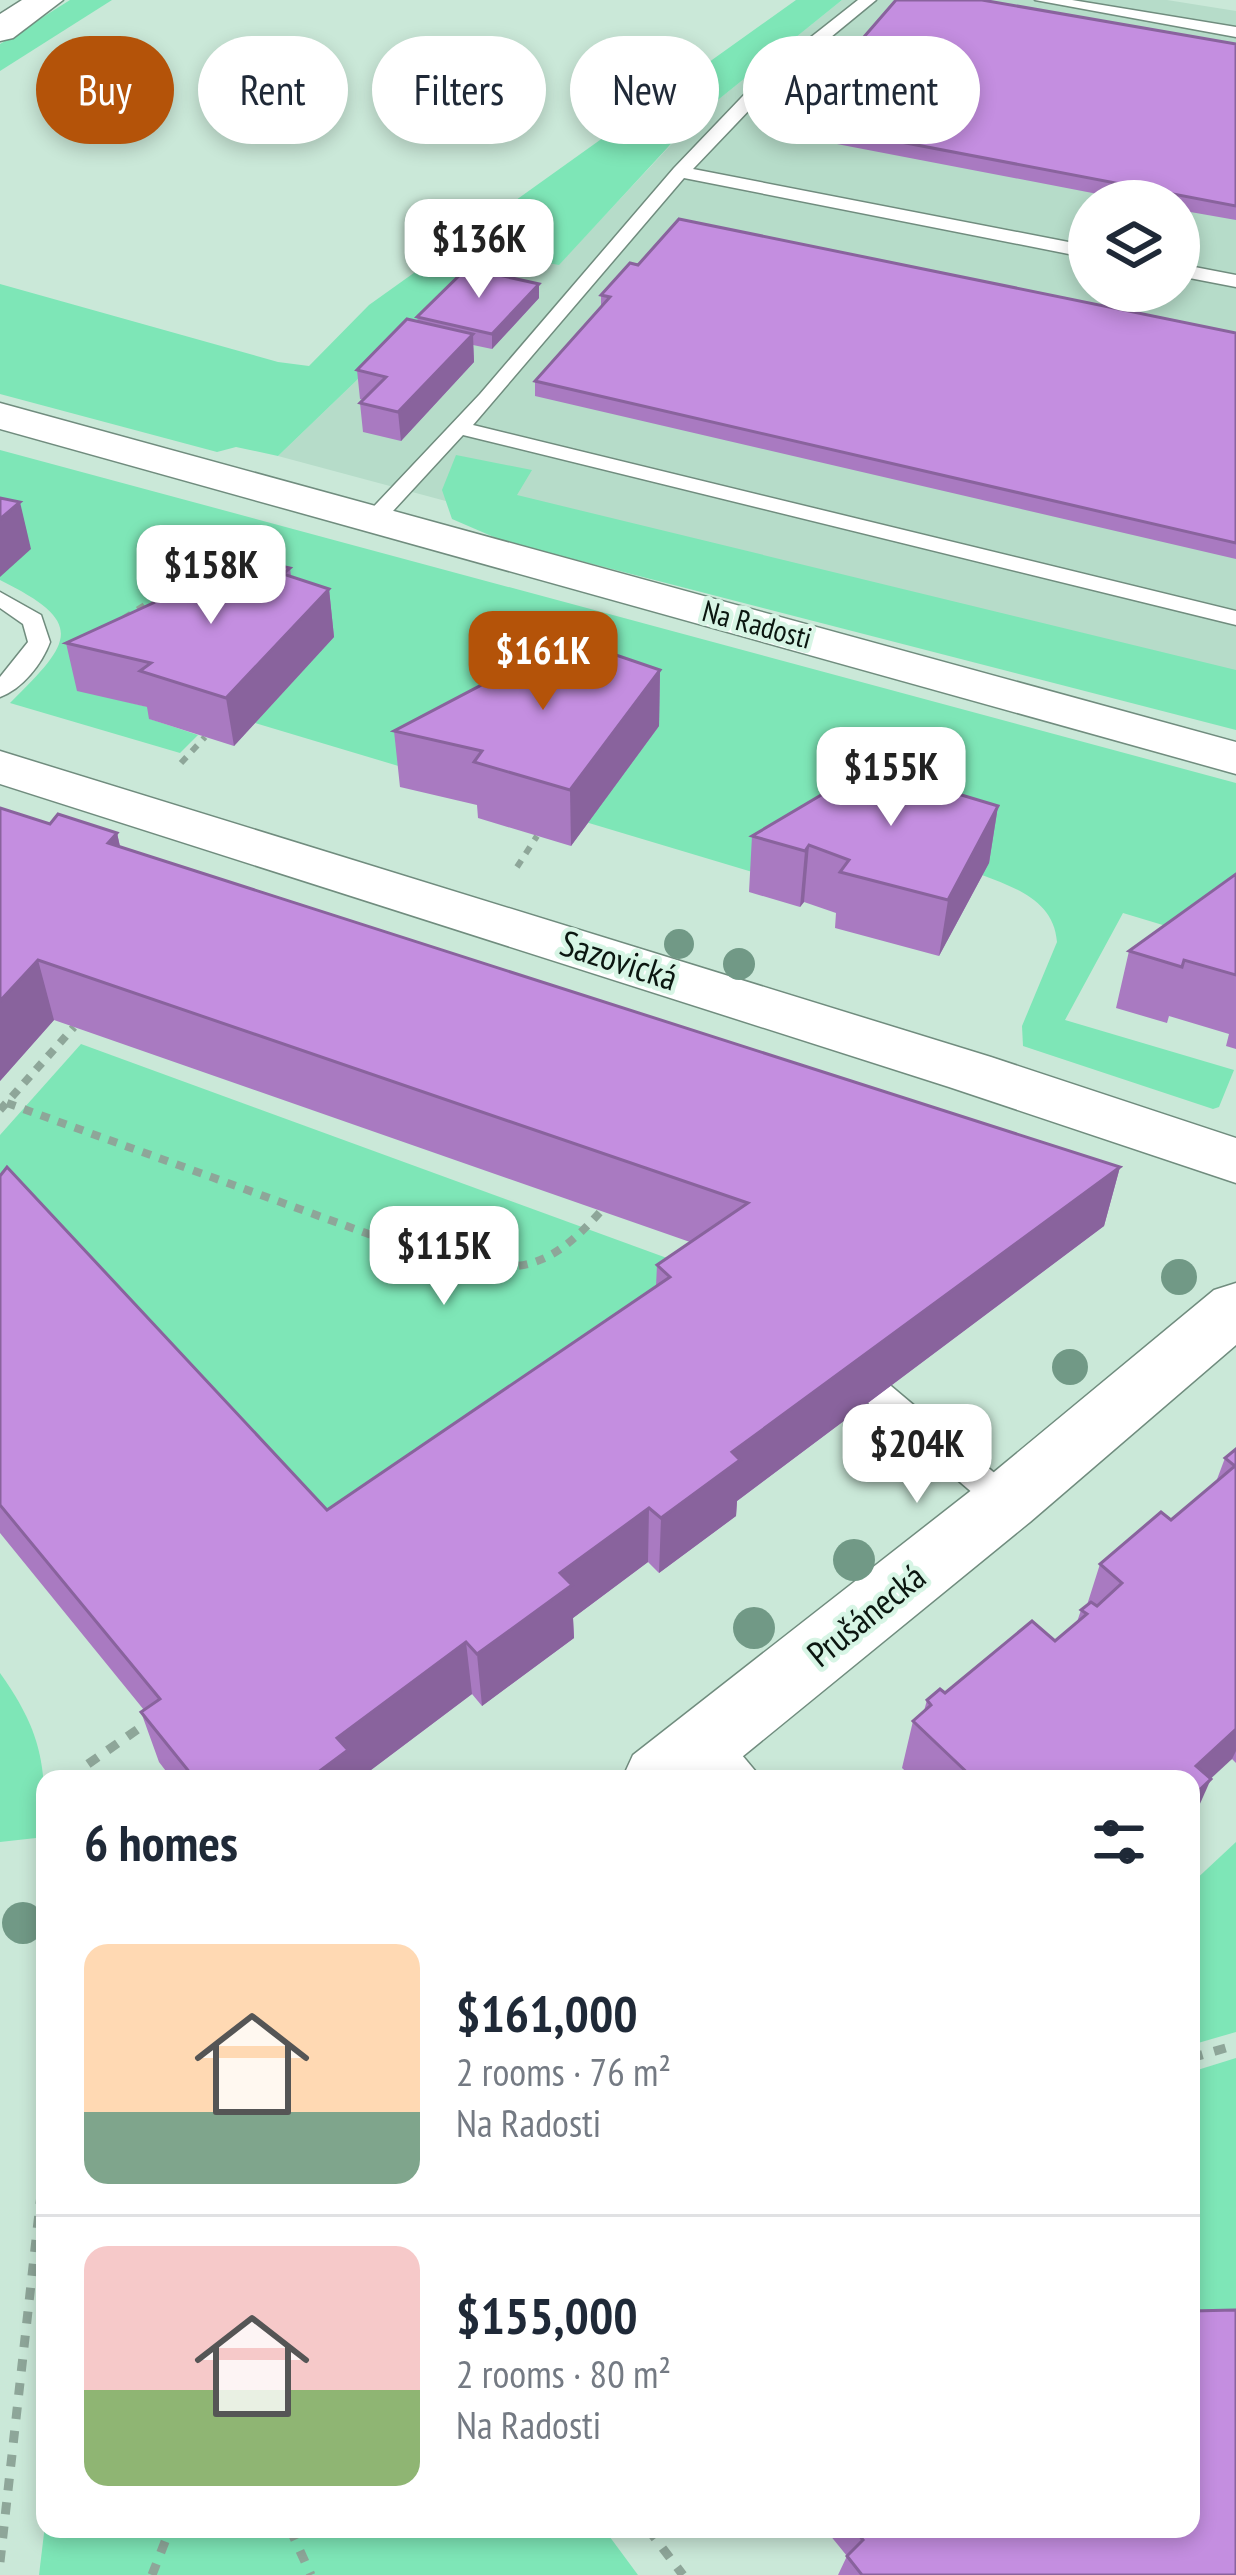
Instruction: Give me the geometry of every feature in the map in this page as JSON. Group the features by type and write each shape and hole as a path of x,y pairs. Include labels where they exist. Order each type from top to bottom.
{"main road":[{"path":"0,30 46,0"}],"street":[{"name":"Na Radosti","path":"0,416 1236,758"},
{"name":"Sazovická","path":"0,767 950,1065 1236,1161"},
{"name":"Prušánecká","path":"704,1766 1236,1309"}],"lane":[{"path":"373,519 459,428 680,172 769,79 868,0"},
{"path":"1043,0 1236,32"},
{"path":"680,172 1068,248"},
{"path":"1200,274 1236,281"},
{"path":"459,428 1236,618"},
{"path":"0,598 20,608 40,630 36,657 0,689"},
{"path":"880,1395 1006,1502"}],"path":[{"path":"36,657 68,649 128,616 310,502"},
{"path":"181,763 205,737"},
{"path":"517,867 537,836"},
{"path":"74,1027 3,1107 417,1252 484,1269 530,1268 563,1254 601,1211"},
{"path":"407,1267 417,1252"},
{"path":"88,1764 152,1719"},
{"path":"1200,2055 1236,2045"},
{"path":"0,2562 36,2258"},
{"path":"152,2575 166,2538"},
{"path":"294,2538 311,2575"},
{"path":"655,2538 683,2575"}],"shaded area":[{"path":"842,0 1167,0 1236,11 1236,713 278,456 490,252 559,264 672,144 719,144 719,99 743,80 743,144 980,144 980,36 797,36"}],"green space":[{"path":"70,0 112,0 55,36 36,36 36,48 0,71 0,44"},
{"path":"796,0 842,0 797,36 746,36"},
{"path":"743,38 743,80 719,99 719,55"},
{"path":"594,144 671,144 559,265 490,252 278,456 236,447 217,452 0,394 0,284 278,362 309,366 369,305"},
{"path":"0,450 1236,783 1236,873 1180,918 1176,929 1123,913 1065,1020 1234,1070 1219,1107 1213,1109 1023,1046 1022,1026 1057,942 1041,906 982,875 988,862 772,878 255,723 333,637 79,690 160,710 150,719 198,735 180,753 10,703 47,664 61,635 47,609 0,580"},
{"path":"456,455 532,470 517,495 1236,670 1236,730 503,541 452,519 442,490"},
{"path":"81,1044 708,1273 336,1536 0,1240 0,1135"},
{"path":"0,1673 34,1733 41,1770 36,1770 36,1838 0,1842"},
{"path":"1236,1842 1236,2032 1200,2042 1200,1876"},
{"path":"1236,2058 1236,2322 1200,2324 1200,2069"},
{"path":"43,2538 611,2538 638,2575 39,2575"}],"building":[{"path":"896,0 982,0 1236,44 1236,206 1200,199 1200,180 1100,180 911,144 980,144 980,36 865,36"},
{"path":"679,219 1068,299 1068,312 1133,312 1236,333 1236,543 535,381 610,297 601,295 630,263 638,265"},
{"path":"467,268 539,284 492,334 417,317"},
{"path":"407,319 473,334 398,412 360,403 386,377 357,370"},
{"path":"0,498 20,502 0,519"},
{"path":"249,559 290,568 283,574 329,589 226,698 140,671 151,663 66,643"},
{"path":"569,639 660,670 570,790 474,762 482,751 394,731"},
{"path":"877,762 934,778 928,785 998,806 948,900 840,872 849,860 809,845 805,851 752,836"},
{"path":"0,808 50,824 58,814 117,833 108,843 1120,1167 732,1452 740,1460 661,1518 649,1508 560,1573 572,1585 477,1654 466,1642 337,1738 348,1750 321,1770 188,1770 141,1712 160,1699 0,1505 0,1176 7,1167 327,1510 670,1277 657,1265 748,1203 38,960 0,1001"},
{"path":"1236,874 1236,975 1184,960 1182,967 1129,951"},
{"path":"1236,1449 1236,1729 1196,1766 1211,1779 1200,1789 1200,1770 965,1770 913,1721 940,1689 945,1693 1032,1621 1055,1641 1087,1614 1081,1610 1091,1602 1097,1606 1122,1583 1100,1564 1161,1512 1171,1520 1235,1466 1225,1458"},
{"path":"1236,2310 1236,2575 862,2575 847,2556 861,2538 1200,2538 1200,2311"}]}
